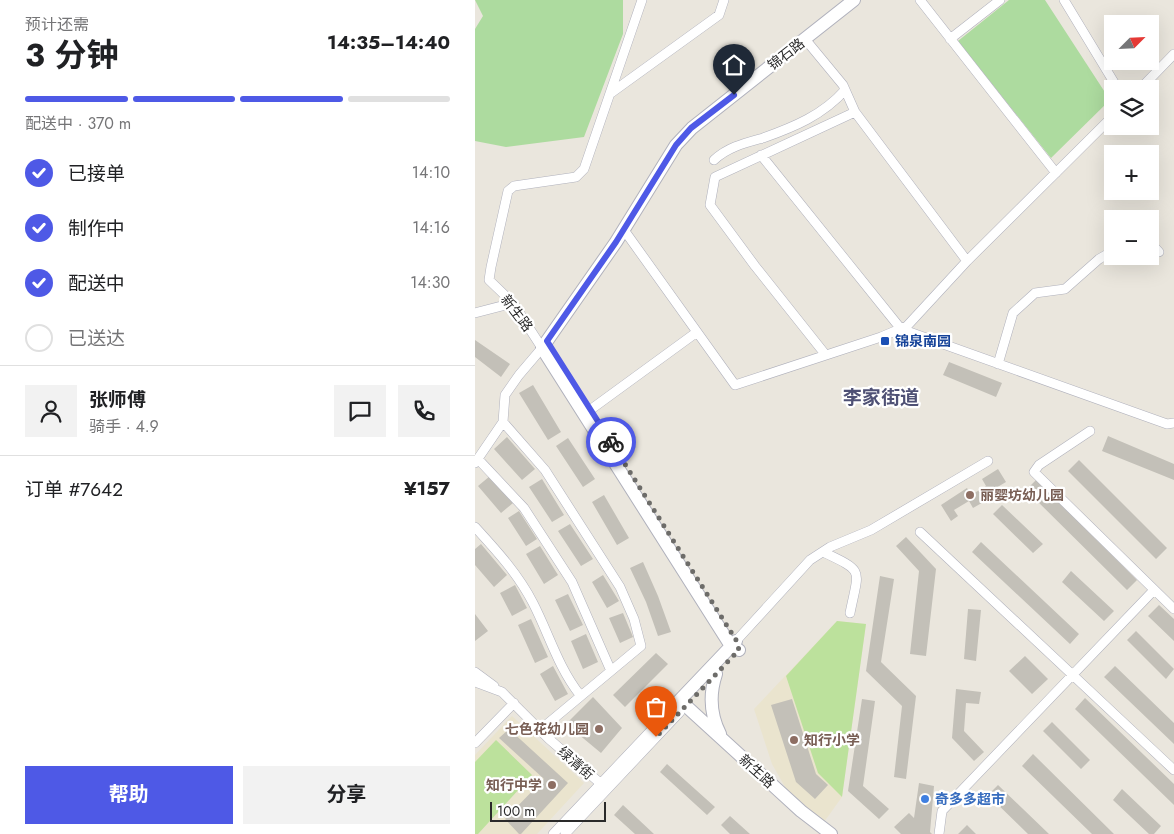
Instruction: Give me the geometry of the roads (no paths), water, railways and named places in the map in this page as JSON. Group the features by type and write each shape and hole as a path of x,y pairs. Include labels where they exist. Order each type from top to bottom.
{"street":[{"name":"新生路","path":"642,0 584,169 576,177 514,186 508,191 489,280 513,303 591,410 735,646"},
{"path":"611,93 719,15 724,0"},
{"name":"锦石路","path":"544,345 623,230 676,145 691,128 854,0"},
{"path":"920,0 1056,173"},
{"path":"950,39 1001,0"},
{"path":"1064,0 1113,80"},
{"path":"805,39 845,90 855,112 967,261"},
{"path":"1150,80 1172,60"},
{"path":"714,160 724,150 780,132 819,114 832,105 845,90"},
{"path":"825,354 755,266 710,205 715,176 855,112"},
{"path":"623,230 735,385 901,329 913,320 967,261 1104,125"},
{"path":"761,155 901,329 1167,424 1174,424"},
{"path":"999,364 1013,313 1035,293 1065,290 1104,256"},
{"path":"475,313 513,303"},
{"path":"591,410 697,332"},
{"name":"新生路","path":"544,345 735,646"},
{"path":"544,345 519,375 505,396 503,422 477,461 524,508 572,582 611,671"},
{"path":"503,422 545,470 620,587 634,619 641,646 540,730"},
{"path":"1090,431 1039,465 1035,472 1174,609"},
{"path":"553,834 604,787 681,707 810,560 871,530 988,461"},
{"path":"475,527 513,569 533,604 556,656 580,695"},
{"path":"920,532 1174,770"},
{"path":"823,552 855,569 858,575 850,613"},
{"path":"939,834 942,811 1154,590"},
{"path":"681,707 716,674 735,646"},
{"path":"475,672 502,692"},
{"path":"716,674 711,695 711,710 722,739"},
{"name":"绿清街","path":"475,682 502,692 540,730 604,787"},
{"path":"475,743 514,703"},
{"name":"新生路","path":"681,707 722,739 801,811 831,834"},
{"name":"新生路","path":"681,707 816,834"},
{"path":"565,834 604,787"}],"place":[{"name":"锦泉南园","path":"885,341"},
{"name":"丽婴坊幼儿园","path":"970,495"},
{"name":"七色花幼儿园","path":"599,729"},
{"name":"知行小学","path":"794,740"},
{"name":"知行中学","path":"552,785"},
{"name":"奇多多超市","path":"925,799"}],"district":[{"name":"李家街道","path":"881,397"}]}
